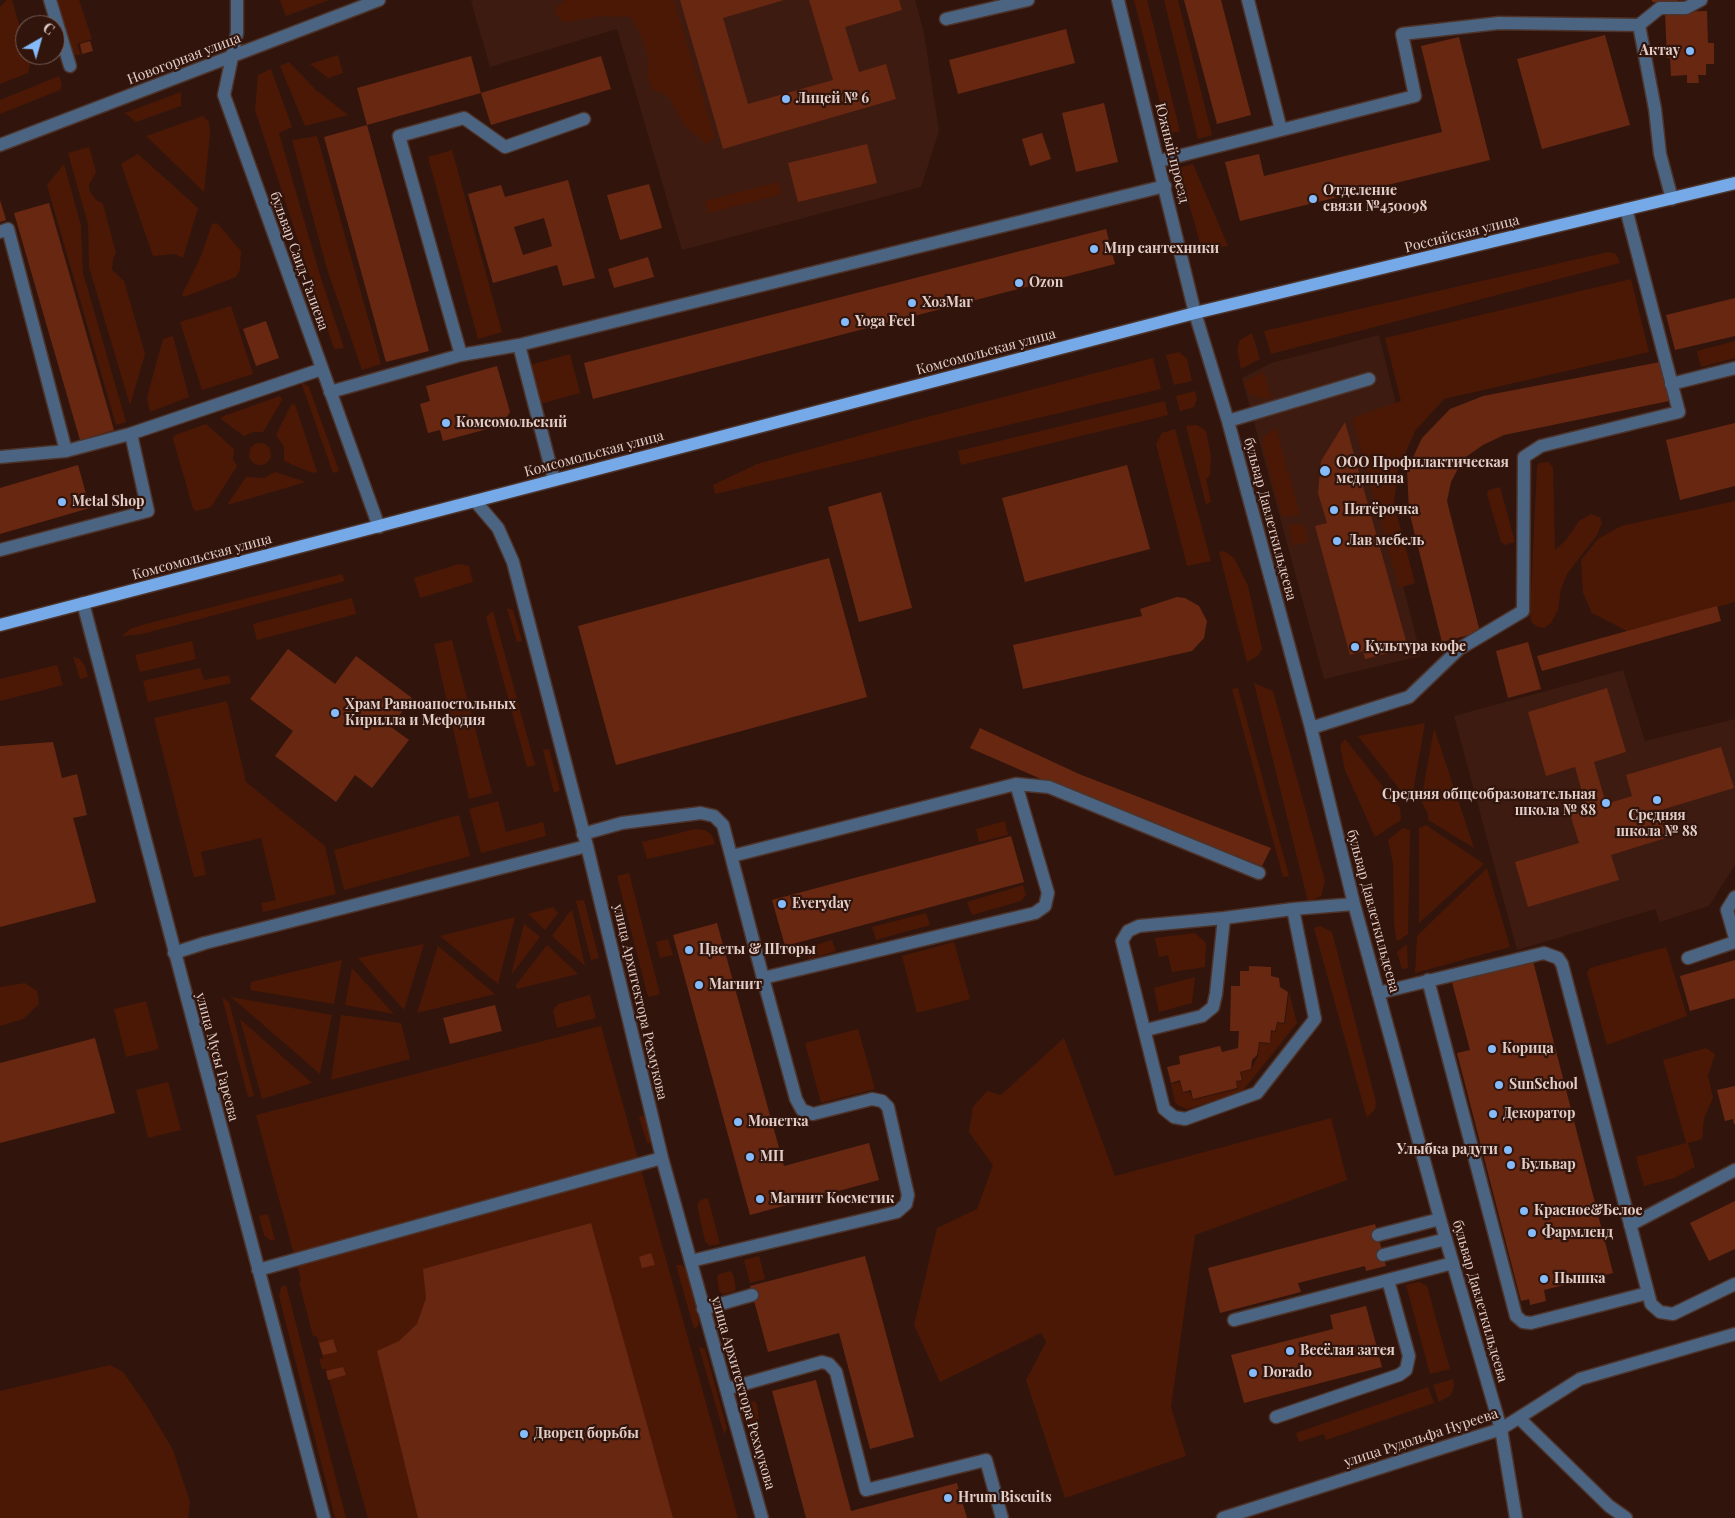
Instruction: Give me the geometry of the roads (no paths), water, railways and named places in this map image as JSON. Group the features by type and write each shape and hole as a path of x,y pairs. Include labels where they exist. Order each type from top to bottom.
{"main road":[{"name":"Российская улица","path":"1195,313 1735,183"},
{"name":"Комсомольская улица","path":"0,625 1195,313"}],"street":[{"path":"50,0 70,66"},
{"name":"бульвар Саид-Галиева","path":"237,0 237,33 224,95 379,527"},
{"name":"Новогорная улица","path":"0,144 379,0"},
{"path":"946,18 1028,0"},
{"name":"Южный проезд","path":"1118,0 1195,313"},
{"path":"1248,0 1281,130"},
{"path":"1159,161 1415,96 1402,34 1499,23 1639,25 1660,8 1686,8 1701,0"},
{"path":"1639,25 1655,109 1660,154 1672,199"},
{"path":"461,355 399,136 464,118 505,147 584,119"},
{"path":"330,392 461,355 519,345 1165,186"},
{"path":"1311,728 1409,696 1459,649 1523,611 1524,457 1540,446 1679,412 1626,209"},
{"path":"0,232 8,229 66,451"},
{"name":"бульвар Давлеткильдеева","path":"1195,313 1228,421 1311,728 1378,993 1440,1219 1501,1429 1516,1518"},
{"path":"519,345 554,480"},
{"path":"1672,384 1735,368"},
{"path":"0,456 66,451 131,434 322,369"},
{"path":"1228,421 1369,379"},
{"path":"0,550 148,511 131,434"},
{"name":"улица Архитектора Рехмукова","path":"474,501 498,528 513,562 585,840 662,1158 762,1518"},
{"name":"улица Мусы Гареева","path":"83,603 324,1518"},
{"path":"732,856 1016,784 1049,787 1259,873"},
{"path":"763,978 1035,913 1045,906 1048,893 1016,784"},
{"path":"174,952 585,840 622,822 702,813 714,816 723,825 732,856 796,1099 802,1110 813,1114 872,1099 882,1101 888,1107 908,1195 906,1204 897,1212 691,1261"},
{"path":"1735,896 1727,910 1735,938"},
{"path":"1293,909 1315,1019 1257,1093 1185,1119 1174,1117 1164,1109 1146,1030 1122,941 1128,931 1139,926 1293,909 1354,904"},
{"path":"1146,1030 1202,1016 1213,1006 1224,918"},
{"path":"1688,958 1735,942"},
{"path":"1378,993 1544,953 1558,958 1562,964 1651,1304 1660,1312 1673,1314 1735,1284"},
{"path":"1428,980 1516,1316 1523,1322 1531,1323 1648,1293"},
{"path":"258,1270 662,1158"},
{"path":"1630,1225 1735,1170"},
{"path":"1378,1235 1440,1219"},
{"path":"1383,1255 1446,1239"},
{"path":"1234,1320 1453,1263"},
{"path":"1276,1417 1399,1375 1406,1370 1409,1356 1388,1280"},
{"path":"703,1309 752,1295"},
{"name":"улица Рудольфа Нуреева","path":"1222,1518 1501,1429 1580,1380 1735,1334"},
{"path":"726,1389 822,1362 829,1364 836,1372 866,1490 986,1460 1002,1518"},
{"path":"1519,1418 1609,1506 1626,1518"}],"place":[{"name":"Актау","path":"1690,51"},
{"name":"Лицей № 6","path":"786,99"},
{"name":"Отделение связи №450098","path":"1313,199"},
{"name":"Мир сантехники","path":"1094,249"},
{"name":"Ozon","path":"1019,283"},
{"name":"ХозМаг","path":"912,303"},
{"name":"Yoga Feel","path":"845,322"},
{"name":"Комсомольский","path":"446,423"},
{"name":"ООО Профилактическая медицина","path":"1325,471"},
{"name":"Metal Shop","path":"62,502"},
{"name":"Пятёрочка","path":"1334,510"},
{"name":"Лав мебель","path":"1337,541"},
{"name":"Культура кофе","path":"1355,647"},
{"name":"Храм Равноапостольных Кирилла и Мефодия","path":"335,713"},
{"name":"Средняя школа № 88","path":"1657,800"},
{"name":"Средняя общеобразовательная школа № 88","path":"1606,803"},
{"name":"Everyday","path":"782,904"},
{"name":"Цветы & Шторы","path":"689,950"},
{"name":"Магнит","path":"699,985"},
{"name":"Корица","path":"1492,1049"},
{"name":"SunSchool","path":"1499,1085"},
{"name":"Декоратор","path":"1493,1114"},
{"name":"Монетка","path":"738,1122"},
{"name":"Улыбка радуги","path":"1508,1150"},
{"name":"МП","path":"750,1157"},
{"name":"Бульвар","path":"1511,1165"},
{"name":"Магнит Косметик","path":"760,1199"},
{"name":"Красное&Белое","path":"1524,1211"},
{"name":"Фармленд","path":"1532,1233"},
{"name":"Пышка","path":"1544,1279"},
{"name":"Весёлая затея","path":"1290,1351"},
{"name":"Dorado","path":"1253,1373"},
{"name":"Дворец борьбы","path":"524,1434"},
{"name":"Hrum Biscuits","path":"948,1498"}]}
